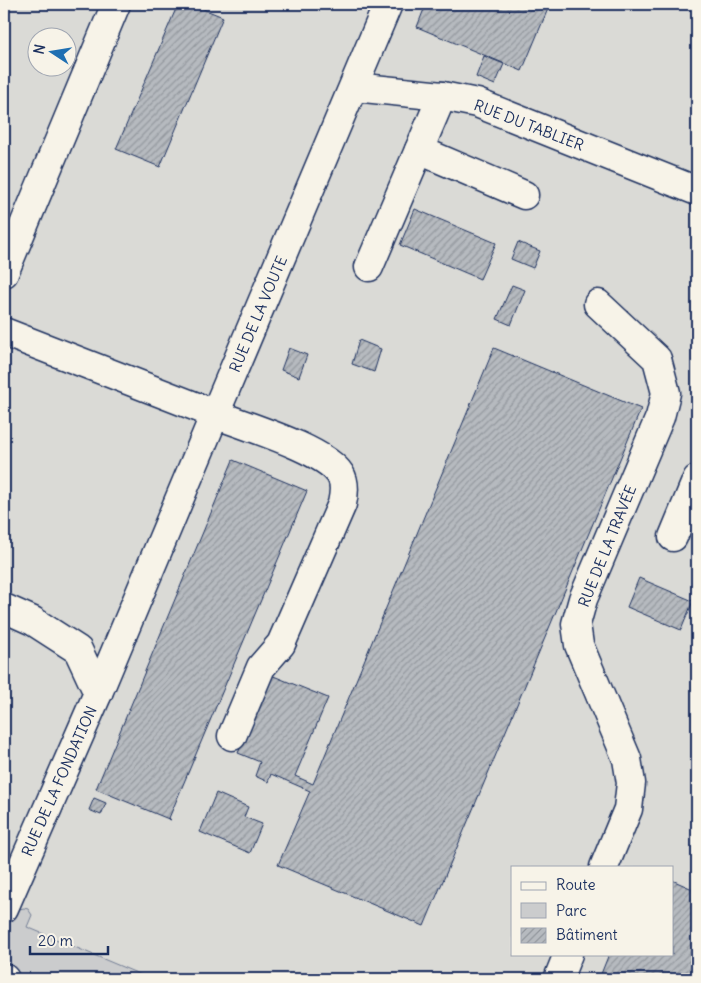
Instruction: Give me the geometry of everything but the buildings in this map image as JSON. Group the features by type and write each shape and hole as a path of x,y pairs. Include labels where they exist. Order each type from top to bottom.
{"lane":[{"path":"4,273 15,216 116,4"},
{"name":"RUE DE LA VOUTE","path":"98,693 388,4"},
{"name":"RUE DU TABLIER","path":"354,87 442,96 477,103 697,191"},
{"path":"369,267 442,96"},
{"path":"419,150 524,195"},
{"name":"RUE DE LA TRAVÉE","path":"598,304 657,360 666,393 660,417 583,599 576,624 579,645 627,759 631,783 628,809 604,866"},
{"path":"4,332 315,454 332,464 341,476 344,492 342,504 281,644 261,667 232,736"},
{"path":"673,537 697,479"},
{"name":"RUE DE LA FONDATION","path":"4,608 33,621 78,650 98,693 4,908"},
{"path":"558,979 567,956"}],"shaded area":[{"path":"4,4 697,4 697,979 4,979"}],"green space":[{"path":"28,909 32,915 27,927 151,979 16,979 4,962 4,927 14,910"}]}
